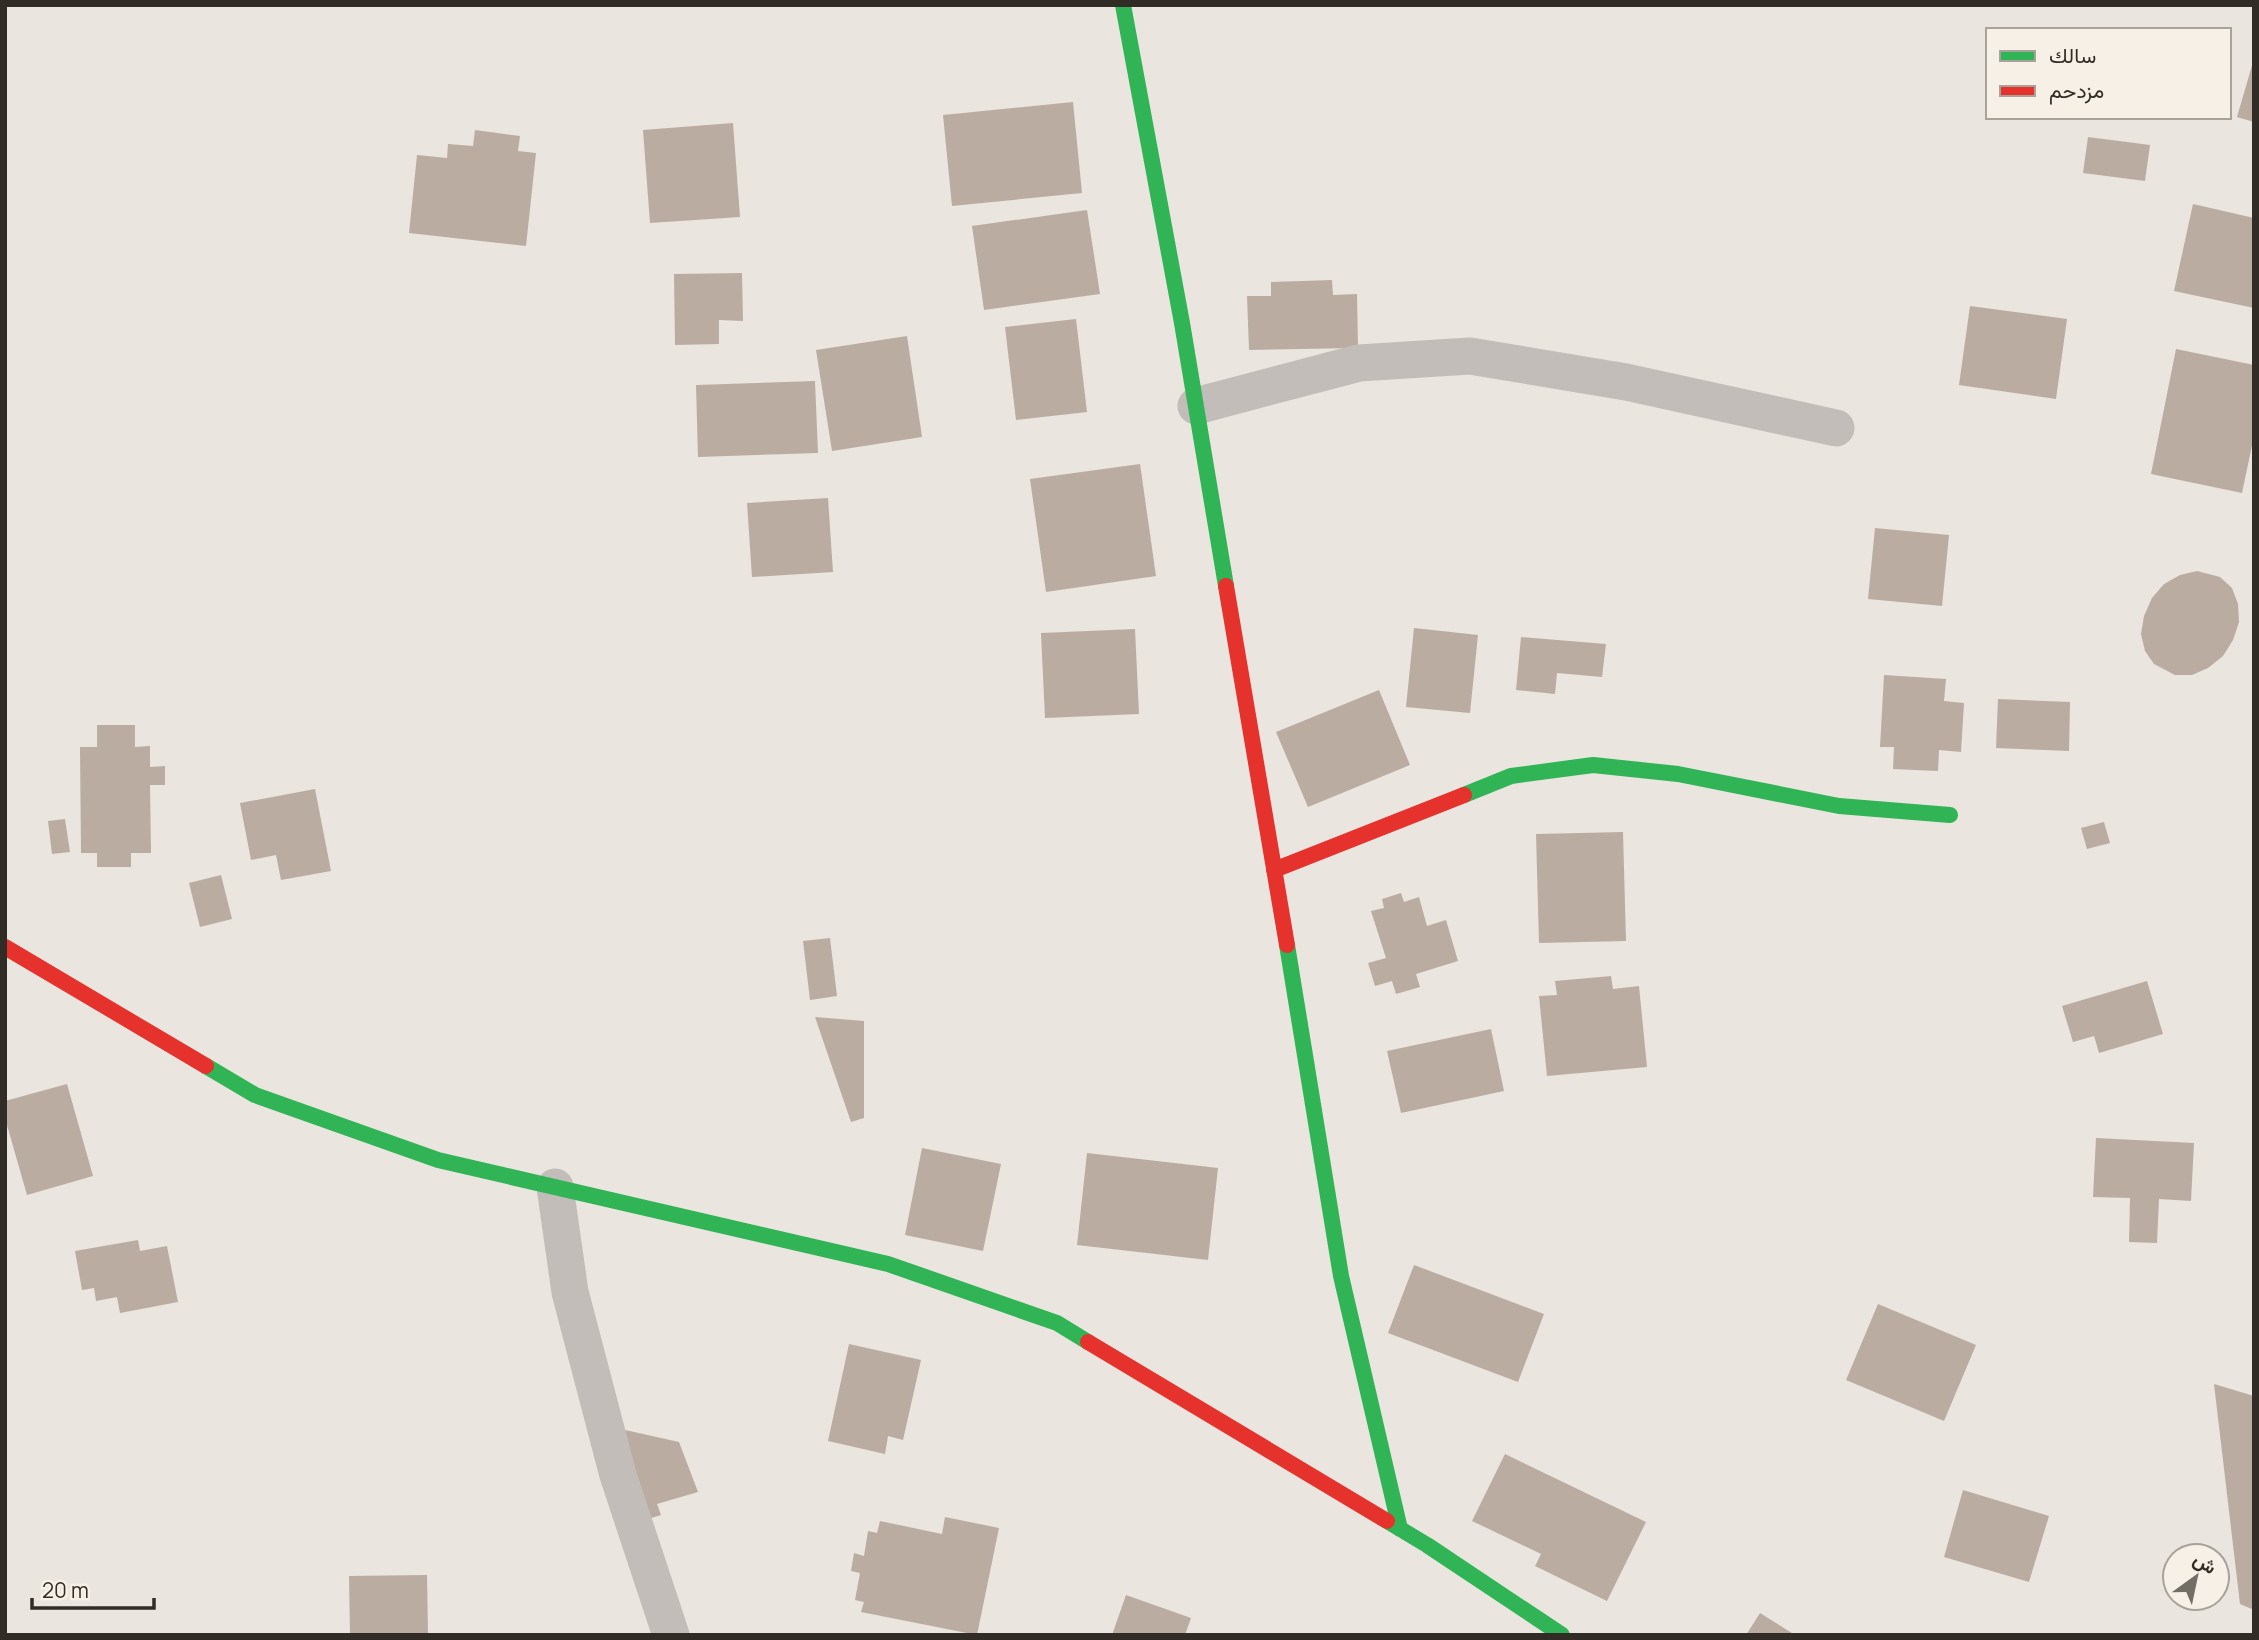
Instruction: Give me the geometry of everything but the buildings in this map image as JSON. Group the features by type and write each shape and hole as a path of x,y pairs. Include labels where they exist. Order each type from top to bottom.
{"street":[{"path":"1123,5 1196,406 1341,1276 1400,1530"},
{"path":"1196,406 1359,363 1470,356 1626,382 1836,428"},
{"path":"1274,870 1511,776 1593,765 1678,774 1839,806 1950,815"},
{"path":"5,947 255,1095 438,1160 888,1264 1057,1323 1400,1530 1562,1635"},
{"path":"555,1187 570,1292 618,1475 671,1635"}],"traffic: fast":[{"path":"1123,5 1182,323 1226,586"},
{"path":"1464,795 1511,776 1593,765 1678,774 1839,806 1950,815"},
{"path":"1287,945 1341,1276 1400,1529"},
{"path":"206,1066 255,1095 438,1160 888,1264 1057,1323 1088,1342"},
{"path":"1387,1521 1562,1635"}],"traffic: jam":[{"path":"1226,586 1287,945"},
{"path":"1274,870 1464,795"},
{"path":"5,947 206,1066"},
{"path":"1088,1342 1387,1521"}]}
